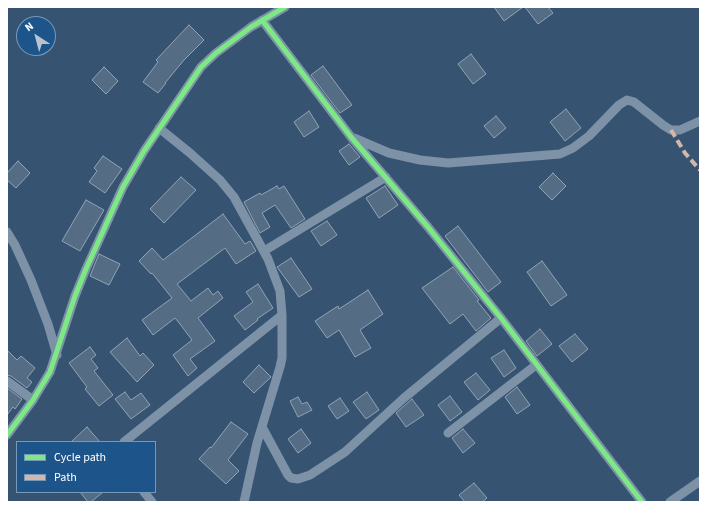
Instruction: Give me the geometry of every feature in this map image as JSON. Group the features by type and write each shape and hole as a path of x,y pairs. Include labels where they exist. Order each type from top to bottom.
{"street":[{"path":"7,435 33,400 50,372 57,355 75,296 86,269 123,188 144,151 201,67 216,53 262,20 285,7"},
{"path":"262,20 351,137 428,227 642,502"},
{"path":"351,137 389,153 420,160 448,163 560,154 573,148 589,136 619,105 627,100 634,102 671,130 680,130 700,121"},
{"path":"159,128 220,180 234,197 264,251 280,290 282,315 282,358 257,443 244,502"},
{"path":"264,251 386,177"},
{"path":"7,232 15,245 31,280 48,324 57,355"},
{"path":"125,441 282,315"},
{"path":"262,427 288,475 292,478 298,479 310,475 345,452 404,398 500,318"},
{"path":"448,433 536,365"},
{"path":"7,381 33,400"},
{"path":"670,502 700,481"},
{"path":"145,493 152,502"}],"building":[{"path":"494,7 523,7 504,21"},
{"path":"525,7 548,7 553,13 538,24"},
{"path":"189,25 204,40 184,60 158,93 143,82 158,62 156,60"},
{"path":"471,54 486,74 473,84 458,64"},
{"path":"323,66 352,105 340,113 311,75"},
{"path":"104,67 118,81 106,94 92,80"},
{"path":"566,109 581,128 565,141 550,122"},
{"path":"309,111 319,127 304,137 294,122"},
{"path":"496,116 506,128 494,138 484,126"},
{"path":"349,144 360,157 349,165 339,151"},
{"path":"103,156 122,169 105,193 89,182 97,171 94,168"},
{"path":"18,161 30,173 16,188 7,180 7,173"},
{"path":"553,173 566,186 552,200 539,187"},
{"path":"181,177 196,190 164,223 150,209"},
{"path":"277,186 279,189 284,186 305,219 291,228 275,205 262,213 270,227 260,233 244,202"},
{"path":"385,186 398,205 379,218 366,198"},
{"path":"86,200 104,210 80,251 62,241"},
{"path":"223,214 245,244 250,241 256,251 236,264 225,248 177,284 191,301 208,288 213,295 218,291 223,298 198,318 215,341 190,359 197,368 188,376 173,355 192,340 180,324 175,318 153,335 142,320 172,298 152,273 151,274 139,261 152,248 163,260"},
{"path":"327,221 337,235 321,246 311,231"},
{"path":"458,226 501,282 488,292 445,236"},
{"path":"99,254 120,264 109,285 90,276"},
{"path":"291,258 312,289 299,297 277,267"},
{"path":"542,261 567,295 551,306 527,272"},
{"path":"453,267 491,318 476,331 463,314 450,324 422,288"},
{"path":"258,284 273,308 257,319 258,320 245,330 234,316 253,302 246,292"},
{"path":"368,290 383,314 360,330 371,348 355,357 339,330 327,338 315,321 338,306 339,309"},
{"path":"540,329 552,344 537,356 526,341"},
{"path":"575,334 588,349 572,362 559,346"},
{"path":"127,338 140,356 143,353 154,365 137,382 110,352"},
{"path":"90,347 96,355 91,359 98,368 94,371 113,395 99,406 85,389 87,387 69,363"},
{"path":"7,350 17,360 21,356 35,368 27,378 32,382 27,388 11,376 7,375"},
{"path":"504,350 516,368 504,377 491,358"},
{"path":"259,365 271,377 254,393 243,382"},
{"path":"476,373 490,390 478,400 464,382"},
{"path":"517,387 530,405 517,414 505,397"},
{"path":"7,388 22,399 15,409 13,407 7,415"},
{"path":"125,392 131,400 141,393 150,405 131,419 115,399"},
{"path":"367,392 379,410 366,419 353,402"},
{"path":"450,396 462,412 450,421 438,405"},
{"path":"298,397 302,404 307,402 312,410 298,417 290,401"},
{"path":"340,398 349,411 337,419 328,406"},
{"path":"412,399 424,415 406,427 396,413"},
{"path":"231,422 248,434 228,460 239,471 226,484 199,459 210,447 211,448"},
{"path":"87,427 99,441 72,441"},
{"path":"301,429 311,443 298,453 288,439"},
{"path":"463,429 475,443 463,453 452,438"},
{"path":"474,483 487,498 482,502 465,502 459,495"},
{"path":"81,493 102,493 91,502 88,502"}],"marked path":[{"path":"671,130 685,153 700,170"}],"cycle path":[{"path":"7,435 33,400 50,372 75,296 86,269 123,187 144,151 201,67 216,53 251,27 285,7"},
{"path":"262,20 351,137 428,227 501,318 642,502"}]}
